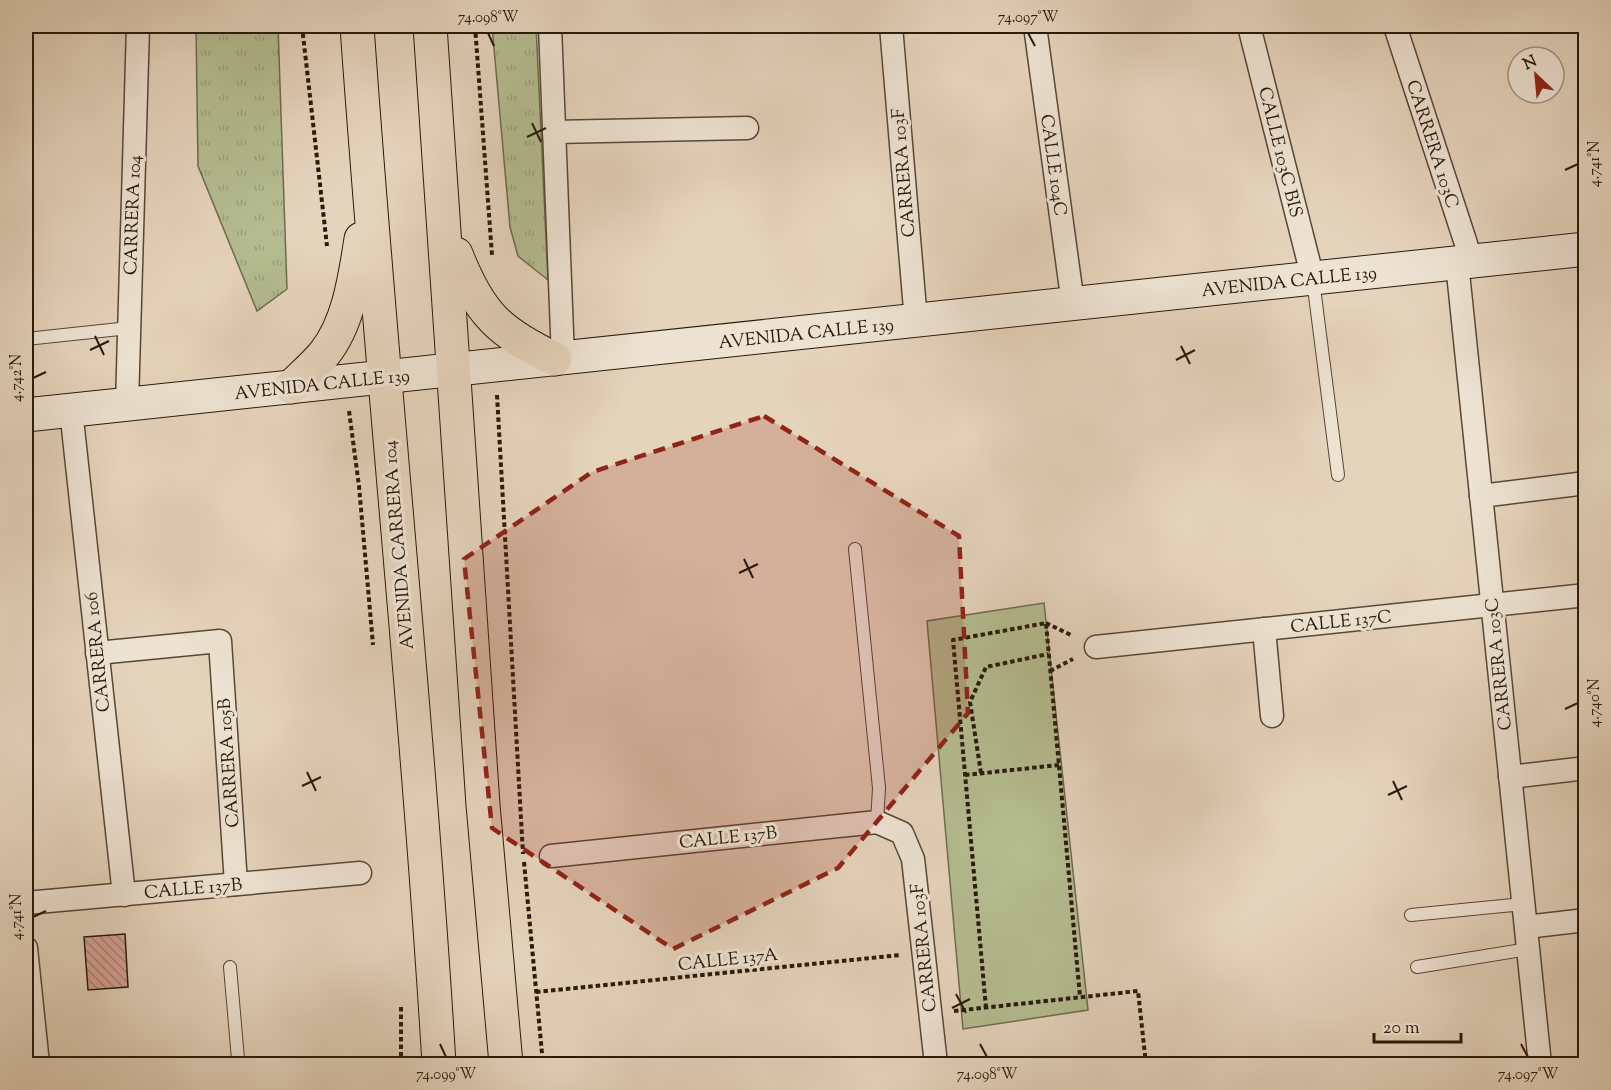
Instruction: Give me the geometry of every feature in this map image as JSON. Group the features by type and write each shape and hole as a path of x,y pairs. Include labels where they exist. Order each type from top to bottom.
{"main road":[{"name":"AVENIDA CARRERA 104","path":"357,26 383,377 427,868 439,1065"},
{"path":"430,26 456,370 483,805 506,1065"},
{"path":"291,387 325,353 338,332 356,268 368,193"},
{"path":"446,229 476,299 494,323 523,344 559,359"},
{"name":"AVENIDA CALLE 139","path":"26,415 1586,249"}],"street":[{"name":"CARRERA 104","path":"127,404 138,26"},
{"path":"550,26 559,359"},
{"name":"CARRERA 103F","path":"891,26 916,321"},
{"name":"CALLE 104C","path":"1035,26 1073,304"},
{"name":"CALLE 103C BIS","path":"1249,26 1312,279"},
{"name":"CARRERA 103C","path":"1395,26 1464,263 1481,496 1540,1065"},
{"path":"554,132 747,128"},
{"name":"CARRERA 106","path":"70,410 124,895"},
{"path":"1481,496 1586,483"},
{"name":"CALLE 137C","path":"1096,647 1586,594"},
{"path":"1264,629 1272,716"},
{"name":"CARRERA 105B","path":"97,652 220,641 236,884"},
{"path":"1510,777 1586,768"},
{"name":"CALLE 137B","path":"551,856 877,822 902,833"},
{"name":"CARRERA 103F","path":"902,833 913,859 936,1065"},
{"name":"CALLE 137B","path":"26,903 360,873"},
{"path":"1527,938 1586,920"},
{"path":"26,948 38,1065"}],"lane":[{"path":"1312,279 1338,475"},
{"path":"26,339 129,328"},
{"path":"855,549 879,788 877,822"},
{"path":"1411,915 1524,904"},
{"path":"1417,968 1527,938"},
{"path":"230,967 238,1059 234,1065"}],"path":[{"path":"302,26 328,256"},
{"path":"475,26 490,217"},
{"path":"501,482 521,833 543,1065"},
{"path":"359,486 374,649"},
{"path":"986,1008 953,640 1046,623 1080,997"},
{"path":"981,773 970,702 986,667 1048,654"},
{"path":"965,775 1059,765"},
{"name":"CALLE 137A","path":"536,992 923,953"},
{"path":"930,1013 1138,991 1146,1065"},
{"path":"401,996 401,1065"}],"highlighted area":[{"path":"764,416 959,536 968,713 838,868 673,949 492,828 464,559 592,472"}],"green space":[{"path":"196,26 278,26 287,289 257,311 198,166"},
{"path":"492,26 536,26 548,280 518,256 510,227"},
{"path":"1044,603 1088,1010 963,1029 927,621"}],"building":[{"path":"125,934 128,987 88,990 84,937"}]}
